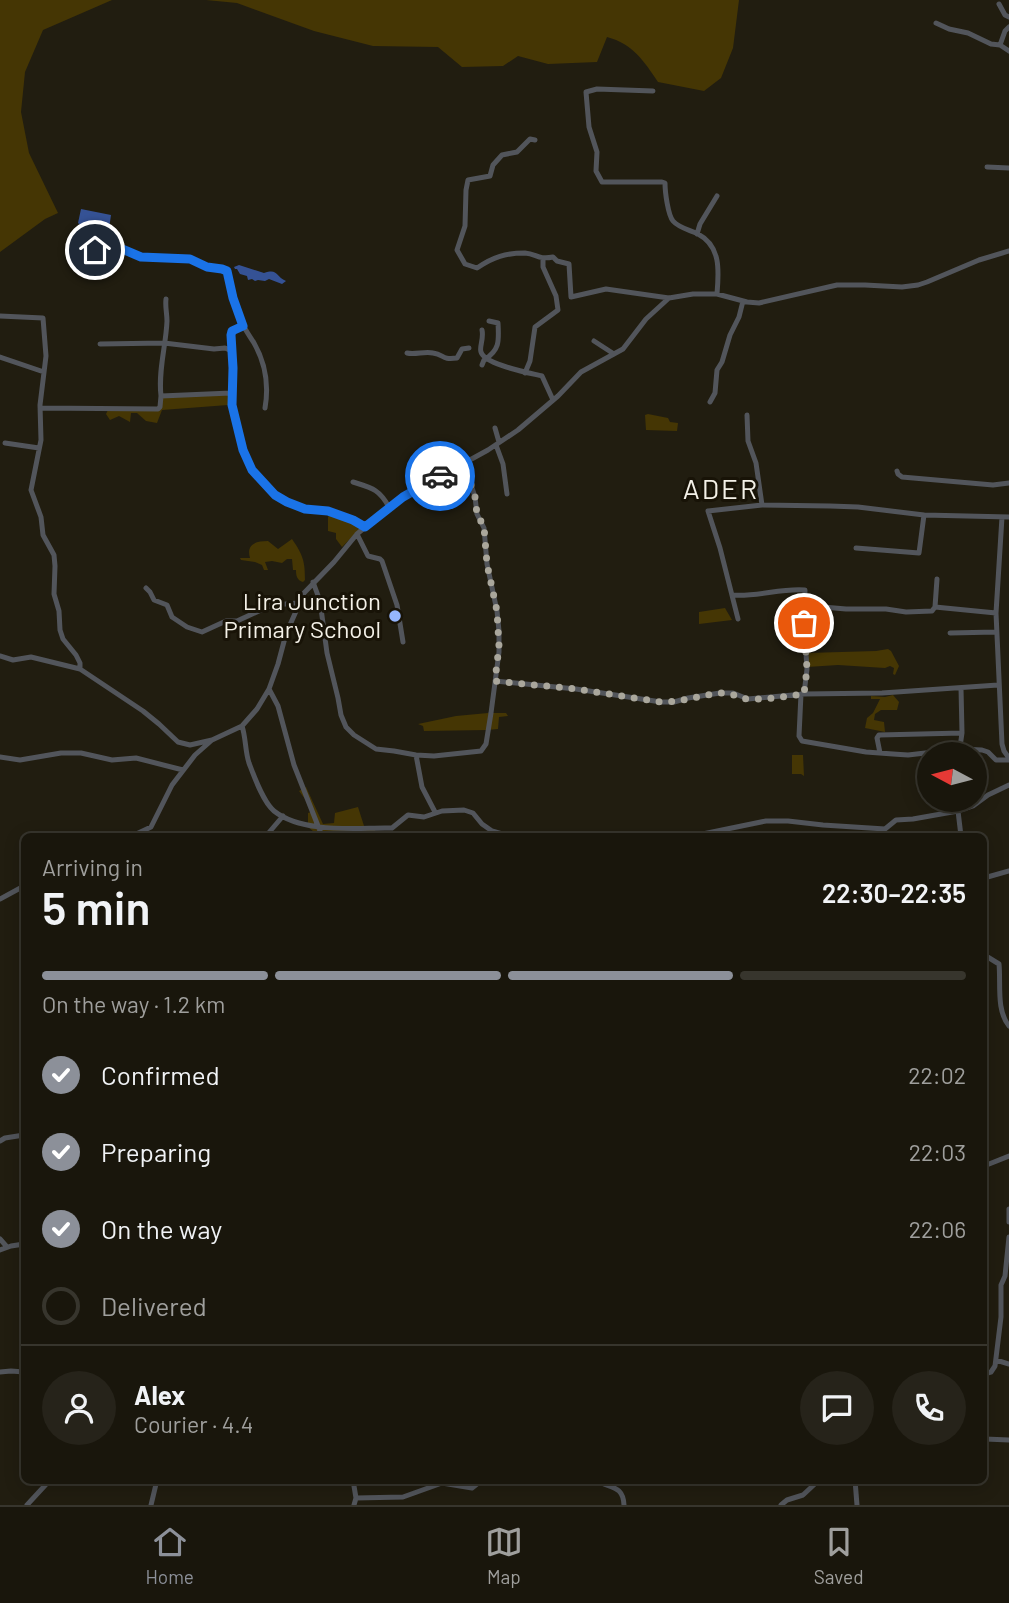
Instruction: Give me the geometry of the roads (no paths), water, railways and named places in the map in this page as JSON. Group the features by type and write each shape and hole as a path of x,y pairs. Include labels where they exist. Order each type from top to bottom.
{"street":[{"path":"999,4 1009,17"},
{"path":"936,23 968,33 990,44 1000,45 1009,51"},
{"path":"1000,45 1009,27"},
{"path":"653,91 597,89 586,92 589,127 597,152 597,176 605,183 665,183 672,221 697,234 711,245 717,256 716,294"},
{"path":"535,140 530,139 517,152 502,155 494,163 490,176 468,180 466,219 457,250 465,264 477,268 505,253 525,253 543,259 553,257 569,264 571,297 607,289 669,298 716,294 754,303 768,302 837,285 918,285 1009,251"},
{"path":"987,167 1009,168"},
{"path":"697,234 717,196"},
{"path":"88,260 95,250 115,246 141,257 190,259 207,267 225,270 243,326 259,353 266,373 268,393 265,408"},
{"path":"525,373 530,361 535,327 558,310 556,296 543,267 543,259"},
{"path":"0,656 13,660 31,657 80,669 143,711 176,741 191,744 212,740 242,726 269,689 286,634 304,593 357,534 414,490 498,444 518,430 582,372 623,349 653,311 669,298"},
{"path":"40,408 158,409 167,321 166,299"},
{"path":"710,402 715,393 717,370 740,317 743,301"},
{"path":"0,316 43,318 46,356 40,408 41,435 31,490 41,517 43,535 54,555 54,594 60,611 60,630 63,639 76,655 80,669"},
{"path":"484,360 496,350 498,323 489,321"},
{"path":"243,326 231,332 231,393 243,450 252,470 275,495 297,507 328,511 365,527"},
{"path":"482,330 484,338 480,348 484,360"},
{"path":"594,341 614,354"},
{"path":"100,344 164,343 225,348 232,351"},
{"path":"407,354 431,353 451,359 457,358 467,345 484,360 542,376 554,400"},
{"path":"0,357 44,372"},
{"path":"161,396 231,393"},
{"path":"747,415 748,441 755,463 762,505"},
{"path":"495,428 507,494"},
{"path":"5,443 39,448"},
{"path":"313,582 320,600 326,651 341,715 346,727 358,739 376,749 416,755 476,753 483,750 499,646 497,611 487,564 484,527 477,514 475,497 464,463"},
{"path":"897,471 902,477 993,485 1009,483"},
{"path":"353,482 372,487 385,499 389,507"},
{"path":"738,618 709,511 762,505 849,506 924,515 1006,517 996,632 1002,744 1009,759 995,760 987,752"},
{"path":"856,548 919,553 924,515"},
{"path":"357,534 368,556 382,561 397,605 403,642"},
{"path":"805,610 823,607 932,611 935,607 937,579"},
{"path":"146,588 154,600 167,604 172,617 187,627 202,632 272,605 299,603"},
{"path":"733,595 803,590 805,593 807,669 799,736 802,741 880,753 917,754"},
{"path":"935,607 996,613"},
{"path":"950,633 996,632"},
{"path":"495,681 576,689 661,702 720,693 748,699 998,685"},
{"path":"961,688 961,742"},
{"path":"269,689 278,706 294,765 321,833"},
{"path":"242,726 253,773 270,805 283,816 319,827 391,828 408,815 424,817 451,809 468,811 489,833"},
{"path":"880,753 876,737 879,735 962,733"},
{"path":"153,833 152,827 172,785 195,755 212,740"},
{"path":"0,757 20,760 61,753 81,753 112,760 132,757 183,770"},
{"path":"416,755 422,787 435,812"},
{"path":"987,796 1009,785"},
{"path":"708,833 766,821 788,821 866,831 885,829 898,820 953,812"},
{"path":"958,812 961,833"},
{"path":"269,833 283,816"},
{"path":"139,833 152,827"},
{"path":"987,877 1009,871"},
{"path":"0,899 21,888"},
{"path":"987,957 999,964 1001,1007 1009,1026"},
{"path":"0,1141 21,1135"},
{"path":"987,1165 1009,1156"},
{"path":"1009,1209 1009,1220"},
{"path":"987,1373 994,1371 996,1360 1001,1317 1001,1285 1005,1276 1009,1237"},
{"path":"0,1239 8,1247"},
{"path":"0,1250 21,1245"},
{"path":"996,1360 1009,1364"},
{"path":"0,1372 21,1372"},
{"path":"987,1439 1009,1440"},
{"path":"27,1505 46,1484"},
{"path":"151,1505 156,1484"},
{"path":"354,1484 355,1502 403,1497 439,1484"},
{"path":"448,1484 472,1488 477,1484"},
{"path":"605,1484 617,1489 623,1497 624,1505"},
{"path":"781,1505 803,1495 815,1484"},
{"path":"855,1484 857,1505"}],"water":[{"path":"81,209 111,215 109,229 79,224"},
{"path":"239,265 264,273 274,272 286,281 282,284 269,279 248,280 247,276 235,269 234,267"}],"place":[{"name":"Lira Junction Primary School","path":"395,616"}],"district":[{"name":"ADER","path":"721,489"}]}
